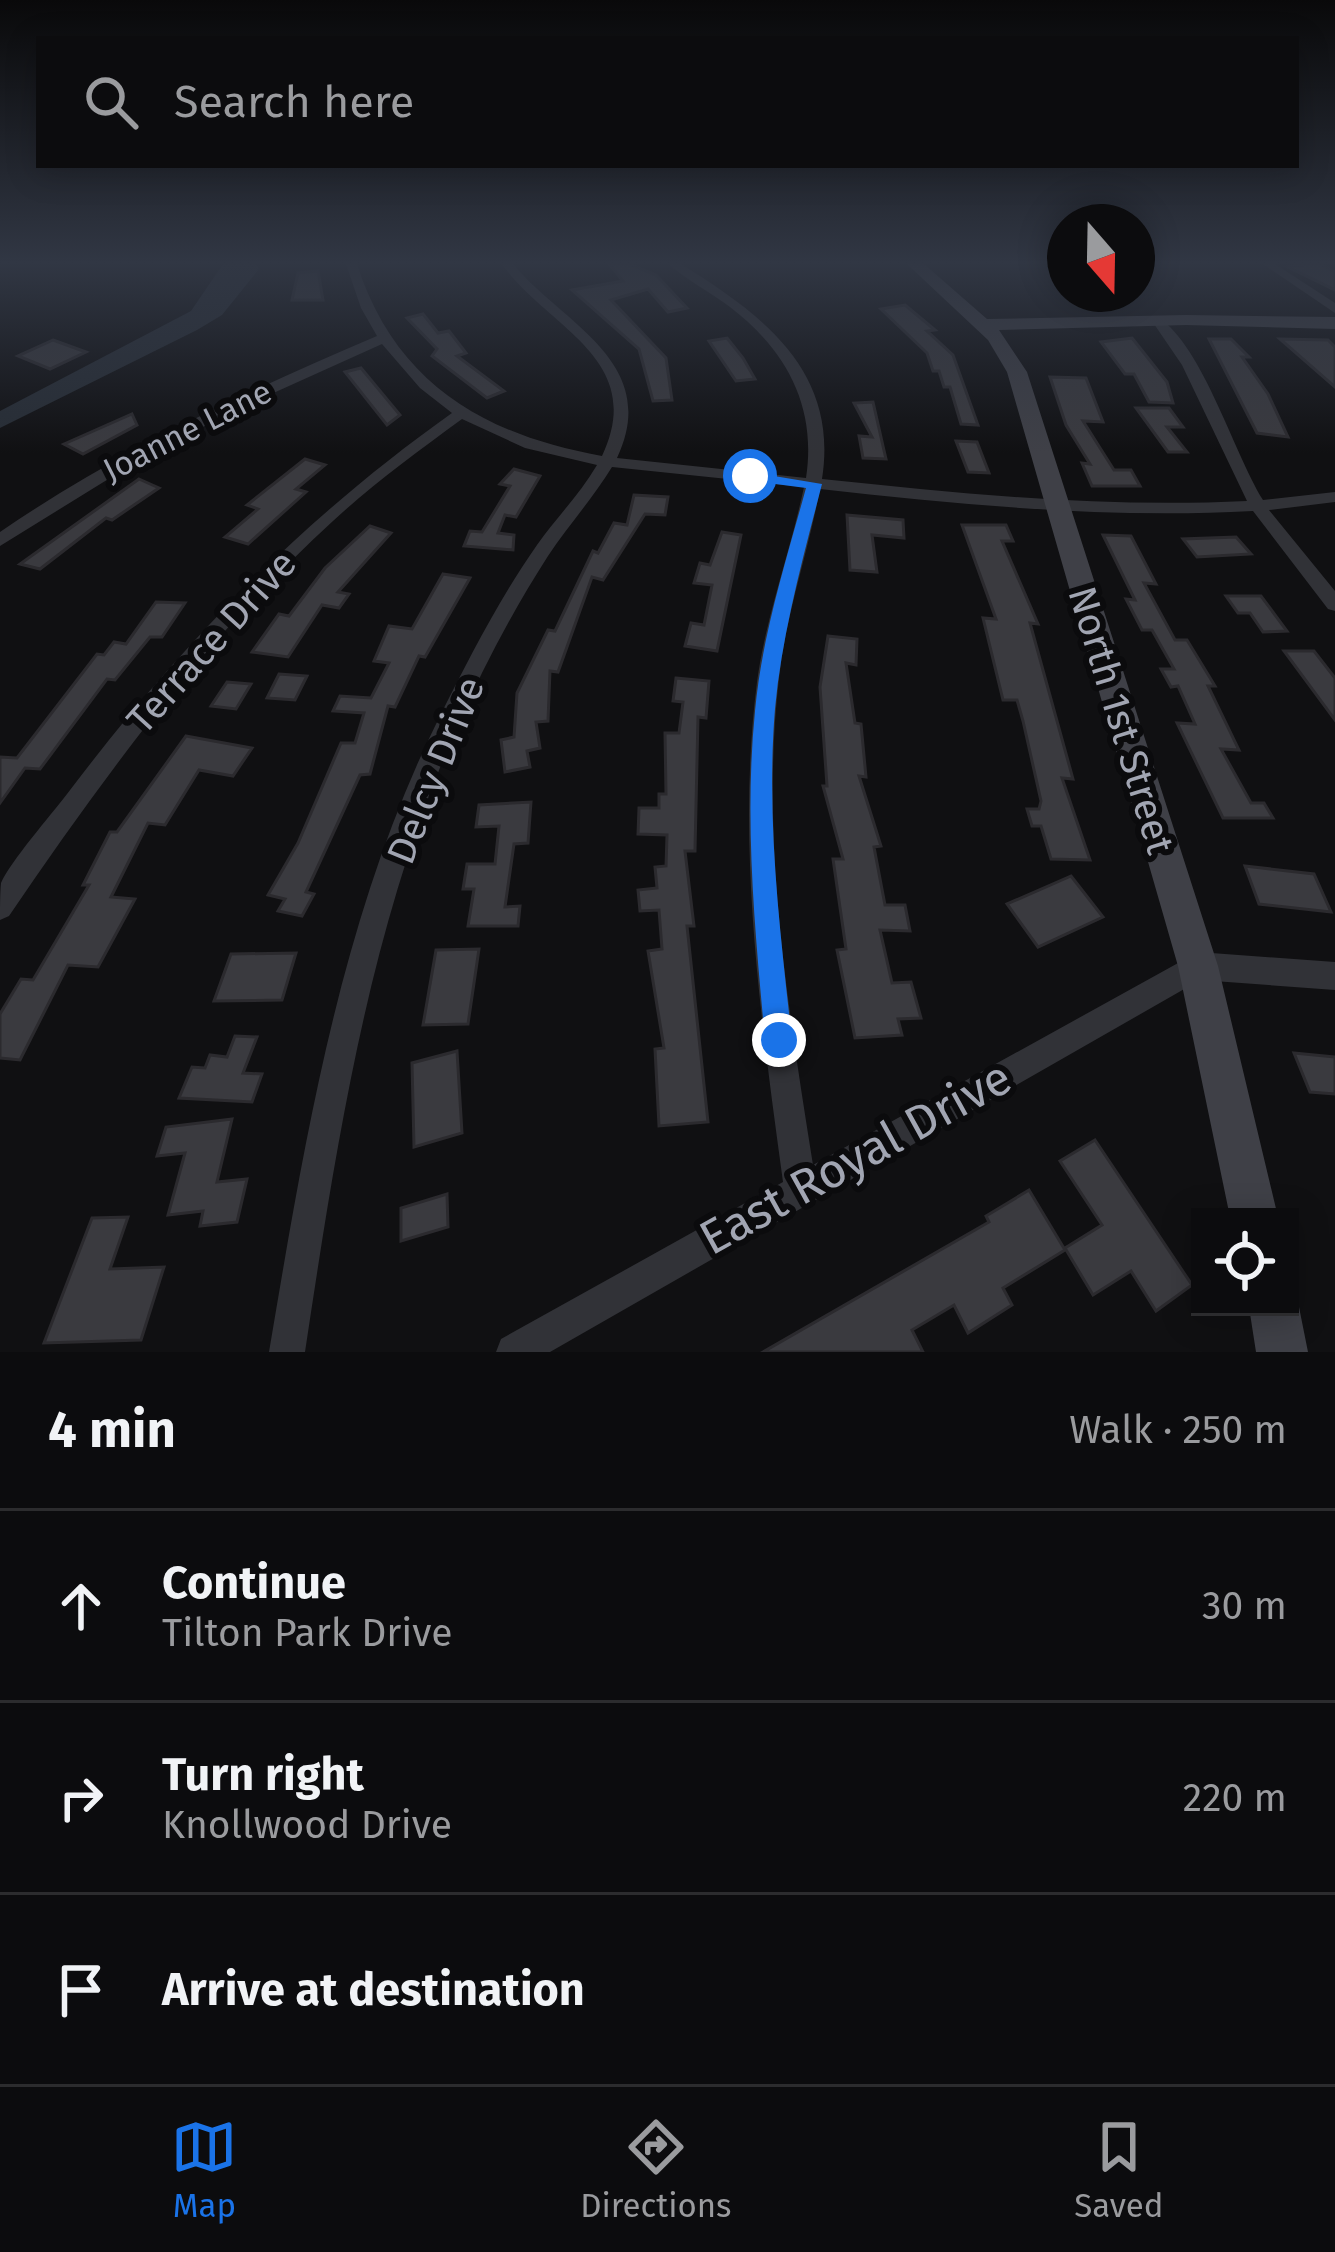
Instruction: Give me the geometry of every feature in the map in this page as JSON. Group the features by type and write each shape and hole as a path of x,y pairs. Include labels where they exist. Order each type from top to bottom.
{"street":[{"path":"377,327 460,413 509,436 608,464 1055,502 1260,508 1335,497"},
{"name":"Delcy Drive","path":"287,1352 316,1182 370,944 402,844 437,748 482,654 545,548 608,464 620,423 614,374 593,344 572,327"},
{"path":"760,327 787,355 811,402 818,432 814,484 780,614 765,712 765,927 800,1186"},
{"name":"North 1st Street","path":"986,327 1017,373 1198,966 1252,1208"},
{"path":"1162,327 1203,383 1225,445 1260,508 1335,604"},
{"name":"Joanne Lane","path":"0,540 76,487 184,426 384,338"},
{"name":"Terrace Drive","path":"0,907 134,724 244,598 330,515 460,413"},
{"path":"1198,966 1335,976"},
{"name":"East Royal Drive","path":"514,1352 800,1186 1198,966"},
{"path":"1276,1316 1282,1352"}],"shaded area":[{"path":"160,327 202,327 0,428 0,411"}],"building":[{"path":"416,327 449,331 466,353 457,356 504,391 487,398 432,356 437,349"},
{"path":"614,327 637,327 666,358 672,400 653,401 639,349"},
{"path":"900,327 935,330 927,331 953,355 978,425 961,424 950,387 944,387 939,371 933,371 927,353"},
{"path":"727,338 755,379 736,381 709,341"},
{"path":"1132,338 1167,382 1173,403 1149,402 1134,374 1125,374 1101,342"},
{"path":"1209,339 1231,339 1249,357 1242,357 1268,394 1288,437 1257,433"},
{"path":"1280,339 1328,340 1335,347 1335,387"},
{"path":"53,340 86,352 50,369 18,356"},
{"path":"361,368 400,415 387,425 345,372"},
{"path":"1050,377 1086,378 1103,422 1083,421 1114,470 1131,470 1140,486 1092,486 1082,463 1090,464 1066,425"},
{"path":"873,402 886,459 863,458 859,436 872,437 854,403"},
{"path":"1136,408 1169,408 1183,427 1167,427 1187,452 1168,452"},
{"path":"132,414 137,425 83,454 64,444"},
{"path":"956,441 977,442 989,473 968,472"},
{"path":"305,459 325,465 296,489 306,492 248,544 225,537 258,509 247,505"},
{"path":"514,469 540,476 516,517 505,515 498,533 514,535 513,550 464,546 470,531 482,532 510,486 500,484"},
{"path":"139,479 159,488 112,520 106,518 40,569 20,564"},
{"path":"634,495 668,497 665,515 645,514 603,580 592,577 558,672 550,671 548,721 536,722 540,748 527,751 530,767 505,772 501,740 514,737 517,693 548,630 555,631 593,551 598,553 614,523 627,525"},
{"path":"847,515 903,520 904,538 872,535 877,572 850,570"},
{"path":"962,525 1006,525 1013,541 1002,541 1038,624 1030,623 1073,779 1062,778 1090,860 1051,859 1041,826 1032,826 1027,809 1039,809 1041,801 1023,721 1017,700 1003,700 983,618 996,619"},
{"path":"370,526 391,533 338,592 349,594 339,608 322,605 288,657 252,652 279,614 289,616 325,568"},
{"path":"722,532 741,535 717,651 685,646 691,623 704,625 712,585 694,583 700,563 710,565"},
{"path":"1103,535 1131,536 1156,584 1144,583 1175,640 1187,640 1215,686 1208,686 1239,750 1221,749 1251,803 1264,803 1273,818 1223,818 1177,723 1195,724 1178,686 1171,687 1161,669 1174,669 1152,630 1142,630 1126,599 1135,600"},
{"path":"1236,537 1251,554 1197,557 1183,539"},
{"path":"443,574 470,578 425,657 419,656 395,707 388,706 370,774 360,775 306,892 314,894 302,916 278,911 285,899 268,895 298,843 341,743 355,743 364,713 333,711 340,696 371,698 389,663 374,661 389,626 412,629"},
{"path":"1226,596 1261,596 1287,631 1263,632 1250,613 1238,613"},
{"path":"156,602 185,603 162,637 150,637 115,680 107,679 40,769 25,768 0,803 0,757 17,758 97,654 104,655 114,642 126,644"},
{"path":"828,636 857,639 856,665 846,663 855,723 861,724 866,777 859,776 881,846 874,847 885,905 905,905 910,931 880,930 892,983 911,982 921,1018 898,1019 902,1035 855,1038 837,950 846,949 833,859 843,859 823,786 827,786 820,687"},
{"path":"1284,651 1314,651 1335,678 1335,720"},
{"path":"279,674 307,676 295,700 267,698"},
{"path":"676,678 709,681 706,718 698,717 695,851 685,851 694,926 687,926 708,1122 659,1126 655,1049 664,1048 648,951 662,949 659,910 640,911 638,890 657,888 655,867 666,866 667,835 638,834 639,808 659,808 659,794 666,794 665,733 679,733 683,702 673,701"},
{"path":"227,682 251,684 236,709 211,706"},
{"path":"186,736 252,748 233,776 199,770 165,825 148,823 111,897 135,899 98,967 68,965 20,1060 0,1058 0,1014 21,979 33,980 89,885 83,885 110,832 117,832"},
{"path":"531,802 528,843 514,844 505,907 520,906 518,926 468,926 474,889 463,889 467,864 495,864 499,826 476,827 479,805"},
{"path":"1245,866 1314,874 1331,912 1259,904"},
{"path":"1071,876 1103,917 1038,947 1007,904"},
{"path":"479,949 468,1024 423,1025 436,950"},
{"path":"296,953 282,1000 214,1001 231,954"},
{"path":"235,1036 257,1037 243,1073 262,1074 252,1102 179,1098 192,1067 205,1068 210,1055 227,1057"},
{"path":"457,1051 462,1133 414,1147 412,1063"},
{"path":"1294,1053 1335,1057 1335,1094 1310,1092"},
{"path":"232,1119 217,1182 247,1179 237,1222 200,1226 203,1211 168,1215 185,1153 157,1156 166,1127"},
{"path":"1095,1140 1191,1286 1156,1311 1131,1271 1093,1295 1065,1248 1102,1225 1060,1161"},
{"path":"1029,1190 1065,1250 1003,1288 1012,1305 968,1333 954,1305 912,1330 923,1352 763,1352 989,1222 986,1216"},
{"path":"447,1194 448,1227 401,1241 401,1208"},
{"path":"128,1217 110,1269 164,1267 141,1340 44,1343 92,1218"}],"route":[{"path":"750,476 814,484 776,630 765,712 762,873 779,1040"}]}
